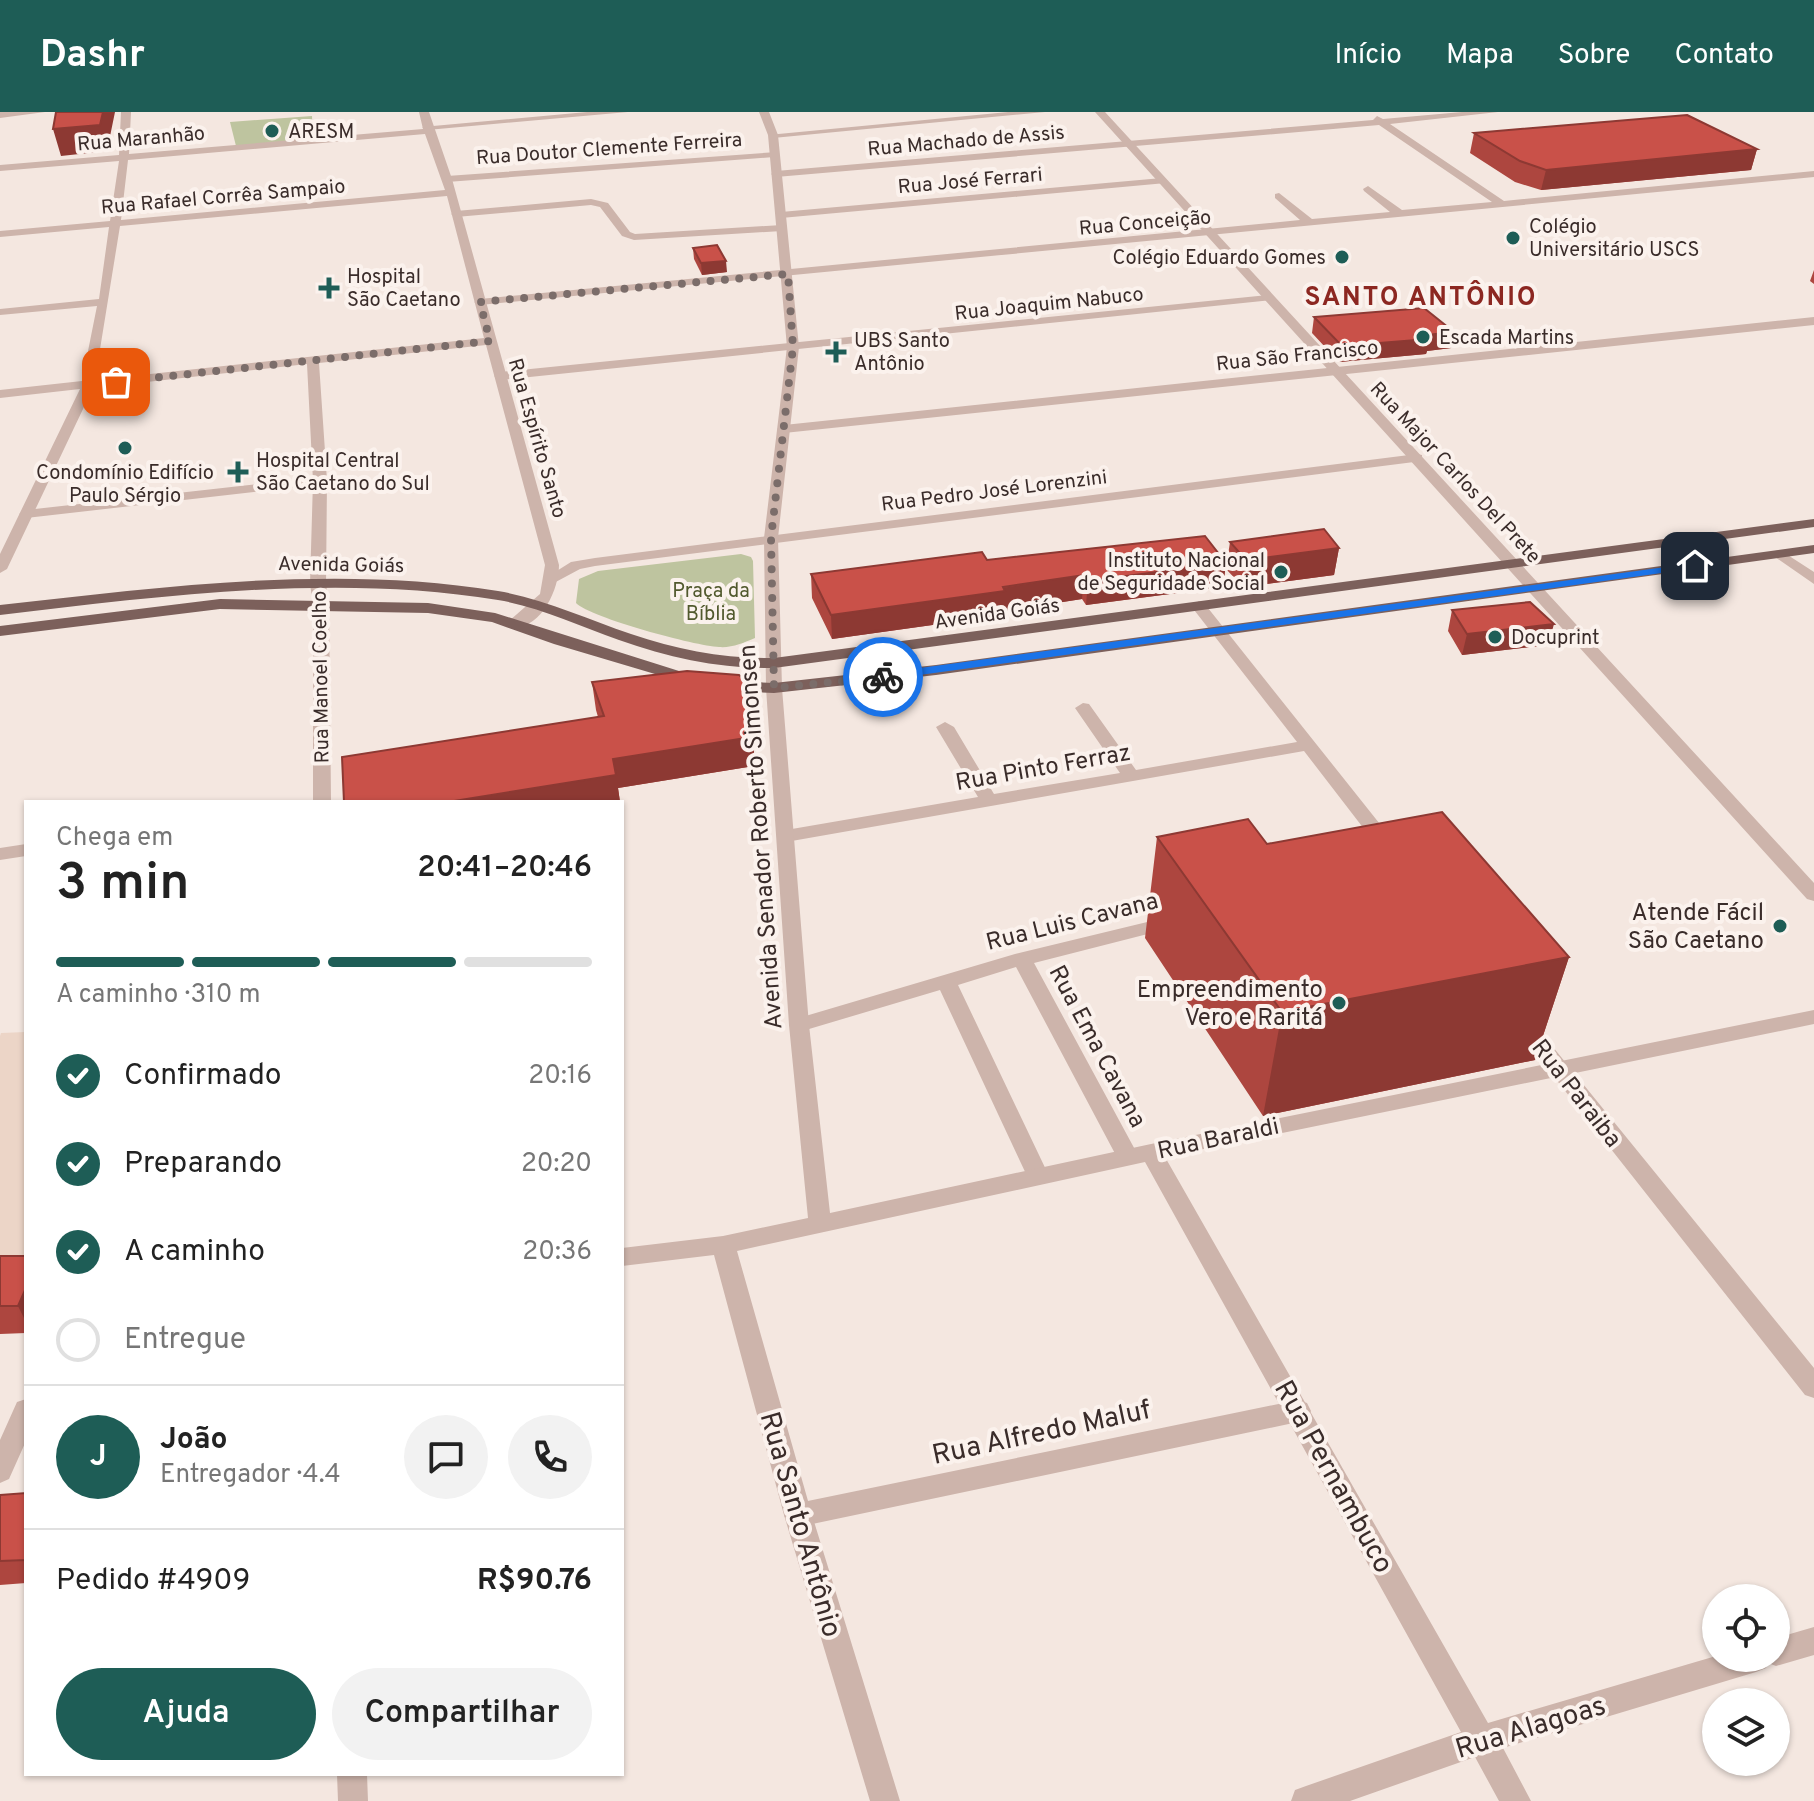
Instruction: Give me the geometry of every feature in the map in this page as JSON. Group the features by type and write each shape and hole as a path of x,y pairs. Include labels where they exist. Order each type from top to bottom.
{"main road":[{"name":"Avenida Goiás","path":"0,610 175,591 318,584 475,593 540,606 582,623 684,654 723,662 773,663 882,651 1814,523"},
{"name":"Avenida Goiás","path":"0,631 185,607 321,604 455,611 515,624 687,679 725,686 774,688 936,670 1375,609 1529,584 1814,549"}],"street":[{"path":"0,115 40,112"},
{"path":"0,569 88,385 104,302 124,157 126,112"},
{"name":"Rua Espírito Santo","path":"424,112 447,179 551,557 552,579 548,598 540,606"},
{"name":"Rua Maranhão","path":"0,168 623,112"},
{"name":"Avenida Senador Roberto Simonsen","path":"764,112 773,135 793,347 771,538 774,688 799,1025 820,1225"},
{"path":"773,135 1040,112"},
{"name":"Rua Major Carlos Del Prete","path":"1100,112 1814,895"},
{"path":"1367,112 1503,205"},
{"name":"Rua Machado de Assis","path":"776,174 1493,112"},
{"name":"Rua Doutor Clemente Ferreira","path":"447,179 774,154"},
{"name":"Rua Conceição","path":"480,302 1814,174"},
{"name":"Rua José Ferrari","path":"456,214 591,202 604,205 626,234 634,237 1162,181"},
{"path":"1368,189 1401,215"},
{"name":"Rua Rafael Corrêa Sampaio","path":"0,234 450,193"},
{"path":"1279,196 1311,224"},
{"name":"Rua Joaquim Nabuco","path":"500,376 1268,298"},
{"path":"0,312 104,302"},
{"name":"Rua São Francisco","path":"784,429 1814,321"},
{"path":"0,394 490,341"},
{"name":"Rua Manoel Coelho","path":"313,360 320,481 318,584 321,604 322,800"},
{"name":"Rua Pedro José Lorenzini","path":"552,579 576,565 1417,458"},
{"path":"26,514 320,481"},
{"path":"1780,554 1814,579"},
{"name":"Rua Pedro José Lorenzini","path":"551,557 576,565"},
{"path":"515,624 540,606"},
{"path":"1199,606 1400,861"},
{"path":"1083,708 1132,777"},
{"path":"945,727 989,801"},
{"name":"Rua Pinto Ferraz","path":"786,836 1309,745"},
{"path":"0,854 24,850"},
{"name":"Rua Luis Cavana","path":"799,1025 1022,959 1196,917"},
{"name":"Rua Ema Cavana","path":"1022,959 1140,1155"},
{"path":"946,981 1038,1176"},
{"name":"Rua Paraiba","path":"1511,1008 1814,1387"},
{"name":"Rua Baraldi","path":"624,1257 723,1245 1038,1176 1814,1017"},
{"name":"Rua Pernambuco","path":"1140,1155 1298,1411 1516,1801"},
{"name":"Rua Santo Antônio","path":"723,1245 798,1515 885,1801"},
{"name":"Rua Alfredo Maluf","path":"798,1515 1298,1411"},
{"path":"0,1471 24,1415"},
{"path":"1790,1648 1814,1641"},
{"name":"Rua Alagoas","path":"1306,1801 1483,1739 1709,1672"},
{"path":"352,1776 353,1801"}],"green space":[{"name":"ARESM","path":"312,116 313,139 236,146 230,122"},
{"name":"Praça da Bíblia","path":"741,554 751,557 753,561 755,638 737,645 719,647 668,637 601,616 576,603 579,579 598,571"}],"shaded area":[{"path":"24,1032 24,1266 0,1266 1,1033"}],"building":[{"path":"56,112 103,112 100,125 53,129"},
{"path":"1687,115 1757,149 1546,170 1520,161 1474,133"},
{"path":"717,245 726,261 701,263 693,248"},
{"path":"1424,308 1454,332 1426,335 1429,339 1342,346 1314,317"},
{"path":"1324,529 1339,548 1246,560 1230,542"},
{"path":"1205,536 1226,563 1088,581 1084,575 1003,587 1005,591 831,615 811,574 982,552 987,560"},
{"path":"1530,602 1554,624 1467,634 1452,610"},
{"path":"687,671 739,675 752,686 752,737 613,759 616,775 460,800 344,800 342,757 604,716 592,682"},
{"path":"1442,812 1569,957 1282,1012 1157,837 1248,819 1267,844"},
{"path":"0,1256 24,1256 24,1292 18,1306 0,1306"},
{"path":"24,1493 24,1560 0,1561 0,1495"}],"way so far":[{"path":"116,382 490,341 480,302 788,274 793,347 771,538 774,688 883,677"}],"place":[{"name":"ARESM","path":"272,131"},
{"name":"Colégio Universitário USCS","path":"1513,238"},
{"name":"Colégio Eduardo Gomes","path":"1342,257"},
{"name":"Hospital São Caetano","path":"329,288"},
{"name":"Escada Martins","path":"1423,337"},
{"name":"UBS Santo Antônio","path":"836,352"},
{"name":"Condomínio Edifício Paulo Sérgio","path":"125,448"},
{"name":"Hospital Central São Caetano do Sul","path":"238,472"},
{"name":"Instituto Nacional de Seguridade Social","path":"1281,572"},
{"name":"Docuprint","path":"1495,637"},
{"name":"Atende Fácil São Caetano","path":"1780,926"},
{"name":"Empreendimento Vero e Raritá","path":"1339,1003"}],"district":[{"name":"SANTO ANTÔNIO","path":"1421,296"}],"route":[{"path":"883,677 1695,566"}]}
